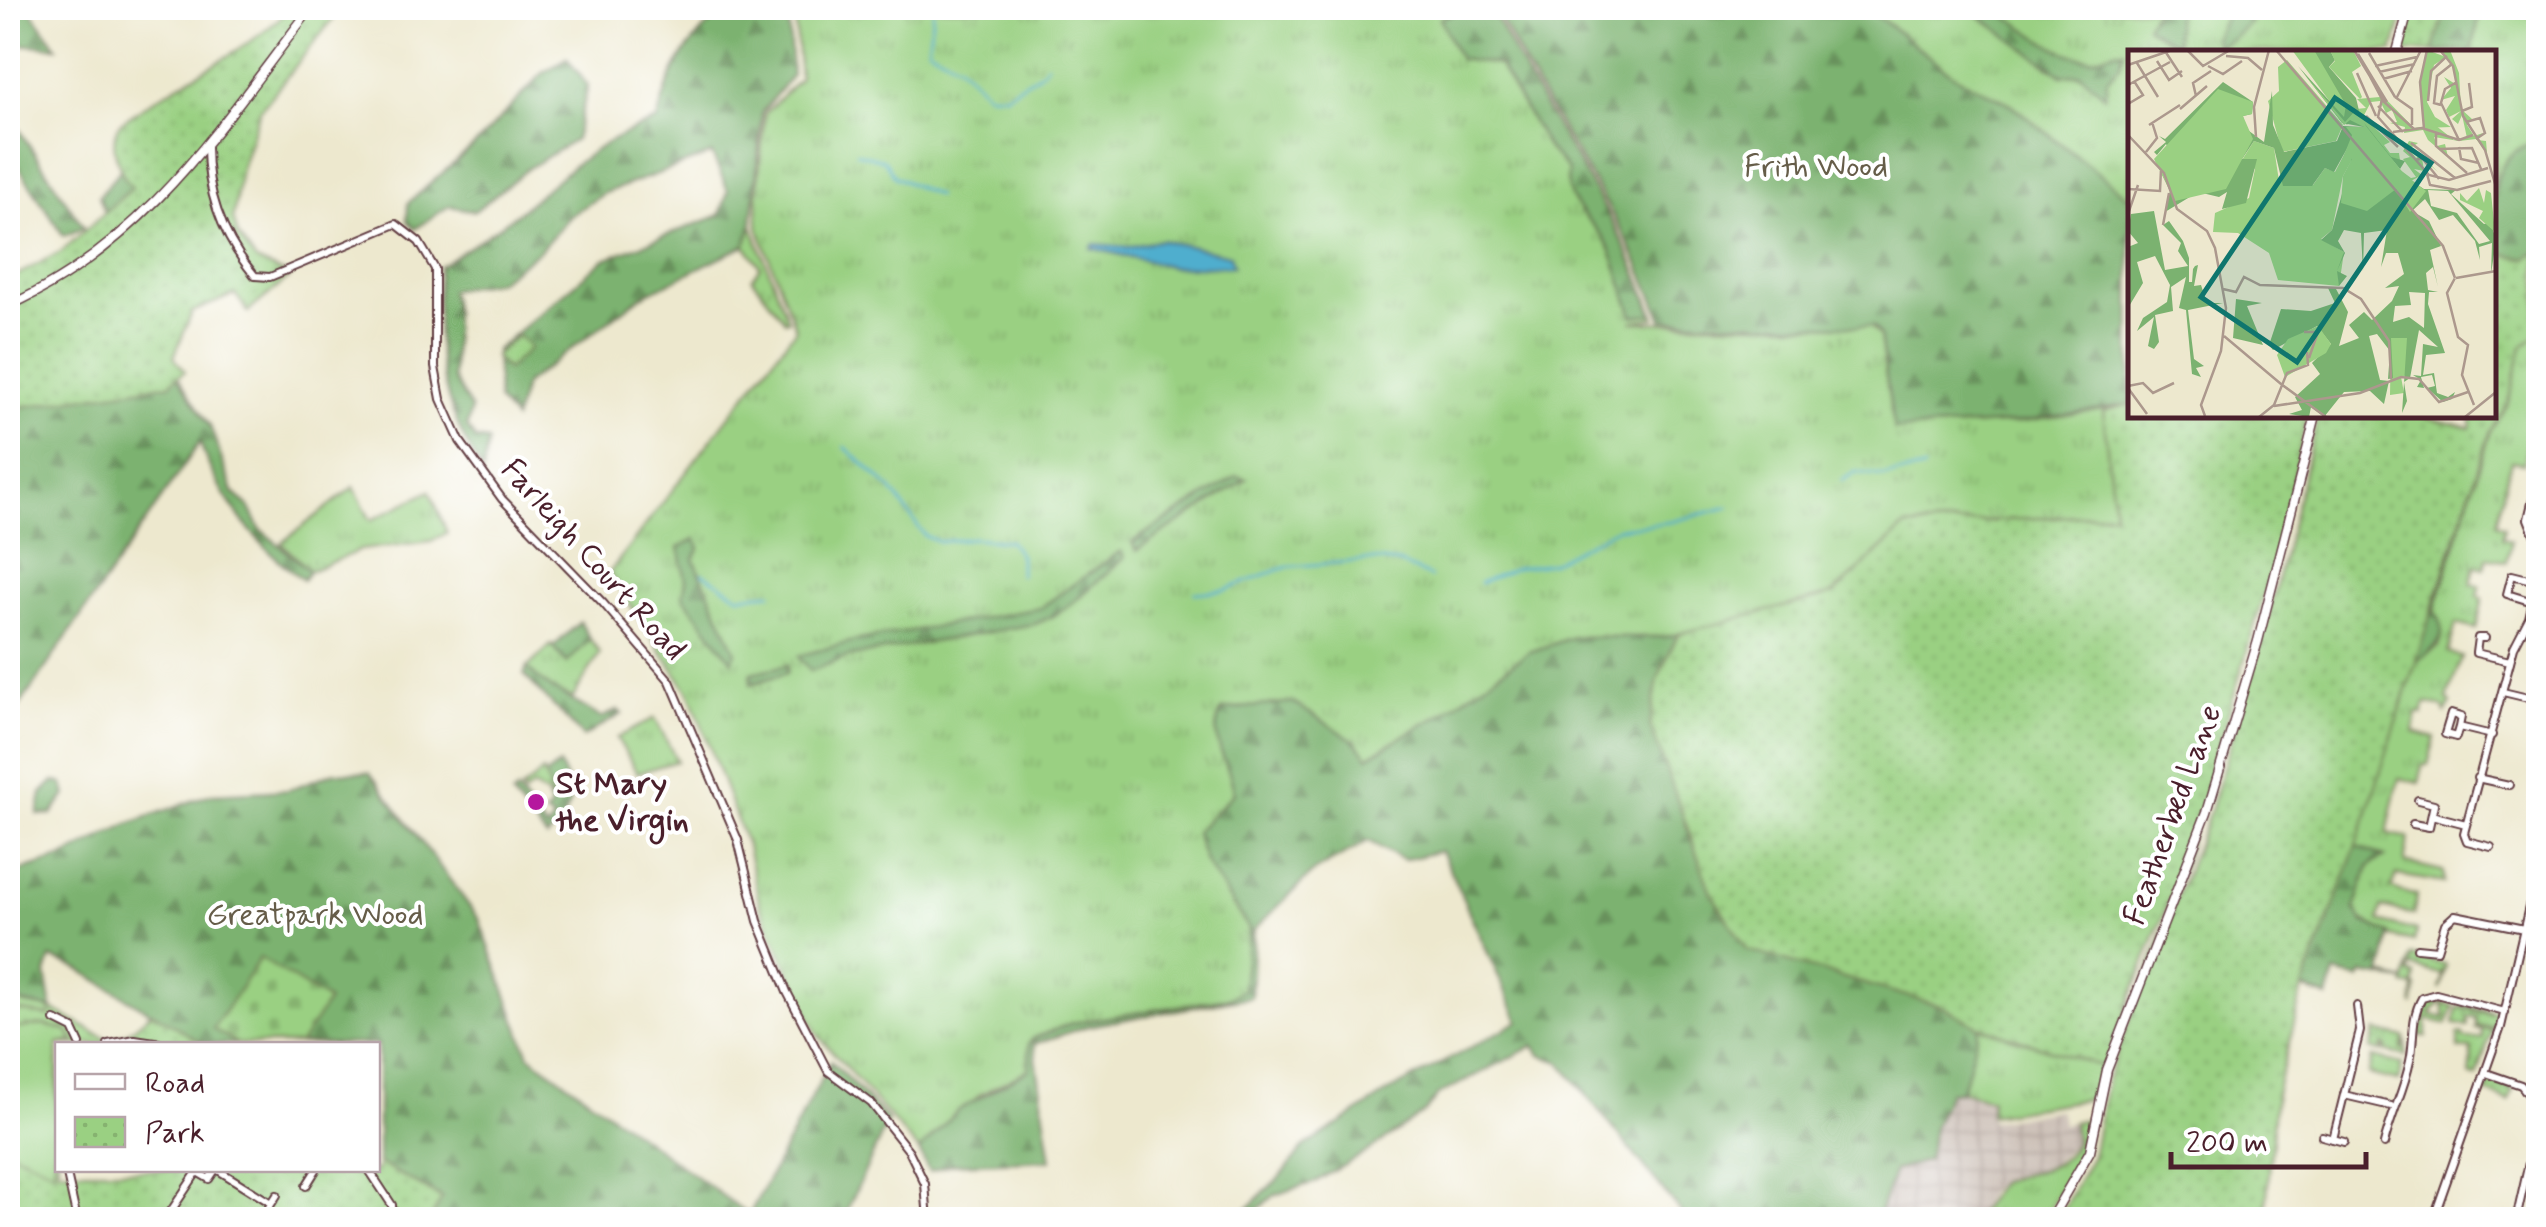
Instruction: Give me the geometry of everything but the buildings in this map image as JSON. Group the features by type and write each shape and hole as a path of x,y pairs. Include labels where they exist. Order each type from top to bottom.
{"street":[{"path":"8,306 51,285 100,252 191,163 311,8"},
{"path":"2398,50 2410,8"},
{"name":"Farleigh Court Road","path":"207,146 214,202 230,242 255,276 270,277 396,224 430,256 436,270 435,367 441,398 459,439 502,499 603,602 670,681 738,840 758,921 787,992 828,1071 872,1104 909,1151 925,1184 928,1220"},
{"path":"191,163 207,166"},
{"name":"Featherbed Lane","path":"2050,1220 2090,1151 2107,1070 2206,812 2258,641 2315,418"},
{"path":"2538,479 2529,522 2538,544"},
{"path":"2528,579 2511,576 2507,594 2533,602"},
{"path":"2491,847 2466,840 2466,824 2510,661 2538,580"},
{"path":"2486,638 2478,638 2476,653 2510,661"},
{"path":"2503,692 2528,698"},
{"path":"2459,727 2492,735"},
{"path":"2477,778 2509,786"},
{"path":"2413,824 2431,826 2434,816 2434,804 2418,800"},
{"path":"2434,816 2466,824"},
{"path":"2433,1220 2505,1012 2538,868"},
{"path":"2417,948 2437,950 2445,924 2459,914 2524,929"},
{"path":"2527,916 2538,918"},
{"path":"2384,1144 2391,1106 2404,1086 2412,1055 2412,1032 2424,997 2436,994 2505,1012"},
{"path":"2333,1139 2360,1029 2357,1006"},
{"path":"55,1020 73,1029 79,1042"},
{"path":"119,1042 155,1042"},
{"path":"2528,1092 2538,1072"},
{"path":"2486,1073 2528,1092 2538,1107"},
{"path":"2344,1096 2391,1106"},
{"path":"2516,1220 2538,1123"},
{"path":"2322,1136 2344,1142"},
{"path":"66,1172 77,1220"},
{"path":"165,1220 194,1172"},
{"path":"221,1172 274,1199 266,1212"},
{"path":"306,1186 315,1172"},
{"path":"370,1172 392,1205 394,1220"}],"shaded area":[{"path":"1962,1091 1991,1099 1990,1121 2059,1110 2063,1125 2073,1122 2075,1143 2048,1169 2008,1179 1990,1190 1974,1219 1877,1220 1894,1171 1932,1129 1950,1092"}],"green space":[{"path":"8,8 29,8 57,47 14,44 8,52"},
{"path":"289,8 342,8 260,110 241,169 233,218 238,236 256,261 291,276 248,312 235,294 192,312 174,357 185,371 169,384 15,408 12,380 8,380 8,280 62,251 132,188 119,166 115,149 121,123 258,36"},
{"path":"725,8 788,8 792,75 762,112 752,226 745,245 640,297 525,384 514,420 498,401 496,350 604,259 720,215 728,191 712,154 605,193 571,215 540,250 498,281 450,290 454,313 453,378 471,409 467,427 475,439 488,441 483,472 456,422 442,374 437,323 439,267 507,221 587,155 617,137 657,121 681,58"},
{"path":"794,8 1492,8 1639,277 1655,318 1631,322 1870,326 1880,336 1894,430 2017,423 2128,404 2114,513 1905,527 1836,592 1820,600 1666,637 1573,637 1529,652 1446,711 1367,757 1338,731 1302,715 1262,708 1223,710 1216,730 1234,793 1195,832 1205,862 1249,929 1243,990 1229,998 1072,1023 1034,1038 1029,1043 1029,1069 981,1094 919,1151 817,1034 760,906 747,847 690,694 609,573 796,329 758,228 757,193 765,113 800,78"},
{"path":"1466,8 1492,8 1619,235 1653,314 1633,316 1610,249 1570,194 1568,170 1548,149 1499,65 1459,59 1440,18"},
{"name":"Frith Wood","path":"1496,8 1867,8 1953,75 2009,103 2128,196 2128,404 2017,423 1894,430 1880,336 1874,327 1662,320 1626,239 1515,48"},
{"path":"1867,8 2406,8 2394,50 2128,50 2128,197 2009,103 1953,75"},
{"path":"1968,8 1999,14 2050,45 2080,57 2093,58 2124,50 2120,65 2107,79 2105,96 2081,74 2062,75"},
{"path":"2156,8 2176,8 2176,44 2146,26"},
{"path":"2229,8 2238,8 2238,13 2251,22 2233,39 2217,46 2214,39"},
{"path":"2413,8 2446,8 2434,50 2402,50"},
{"path":"2446,8 2538,8 2538,242 2496,252 2496,50 2434,50"},
{"path":"2446,8 2481,8 2472,50 2434,50"},
{"path":"567,58 588,86 575,140 527,169 475,211 449,206 415,229 407,220 408,203 478,142 542,74"},
{"path":"8,113 84,228 64,236 61,232 8,151"},
{"path":"2538,141 2538,251 2527,259 2496,252 2496,185 2508,158"},
{"path":"120,170 132,188 105,212 99,196"},
{"path":"752,226 788,320 752,278 760,266 745,245"},
{"path":"2538,251 2538,335 2523,346 2507,405 2489,433 2356,848 2303,988 2276,1094 2265,1219 2057,1220 2092,1156 2107,1079 2209,813 2265,631 2317,418 2430,418 2471,428 2473,418 2496,418 2496,252 2527,259"},
{"path":"2496,261 2538,335 2523,346 2507,405 2489,433 2435,611 2442,635 2430,652 2416,661 2356,846 2385,857 2369,866 2355,908 2363,922 2390,934 2382,975 2405,981 2362,974 2360,979 2335,973 2328,998 2303,988 2327,917 2417,418 2471,428 2473,418 2496,418"},
{"path":"192,312 170,365 168,383 178,377 210,426 233,492 250,508 260,529 310,571 303,580 255,536 228,500 200,442 8,723 8,408 49,403"},
{"path":"518,335 530,348 507,370 494,356"},
{"path":"2538,335 2534,424 2529,424 2524,463 2511,461 2496,523 2504,526 2502,537 2511,540 2506,562 2487,557 2484,568 2475,566 2471,584 2480,586 2478,596 2483,598 2476,629 2456,624 2448,653 2462,657 2445,713 2442,707 2426,703 2423,714 2417,713 2414,732 2435,738 2419,783 2399,778 2387,833 2409,838 2404,862 2443,871 2444,883 2397,875 2391,889 2416,895 2414,915 2382,907 2379,921 2416,931 2414,942 2391,937 2359,918 2355,907 2369,866 2381,856 2356,846 2416,660 2439,647 2442,631 2435,612 2489,433 2507,405 2523,346"},
{"path":"2128,405 2128,418 2306,418 2276,554 2184,862 2104,1067 1978,1026 1941,1006 1747,950 1711,893 1650,725 1658,678 1678,634 1833,594 1905,527 2114,513 2103,411"},
{"path":"1237,476 1246,479 1136,551 1132,542"},
{"path":"354,487 371,520 430,491 447,533 431,541 361,550 310,571 281,543"},
{"path":"2114,513 2185,780 2206,783 2184,862 2104,1067 1979,1027 1962,1091 1949,1092 1933,1128 1928,1160 1894,1171 1877,1219 1686,1219 1560,1062 1540,1055 1534,1046 1438,1095 1425,1112 1367,1152 1315,1182 1275,1195 1246,1219 1237,1219 1282,1175 1303,1148 1387,1093 1519,1021 1441,851 1403,860 1368,841 1312,873 1254,930 1251,997 1088,1026 1034,1044 1051,1160 951,1164 929,1172 919,1151 957,1111 1029,1069 1029,1043 1034,1038 1072,1023 1229,998 1243,990 1249,929 1205,862 1195,832 1234,793 1216,730 1223,710 1292,702 1355,741 1368,757 1446,711 1529,652 1573,637 1666,637 1820,600 1836,592 1905,527"},
{"path":"695,539 700,547 694,559 736,652 732,661 683,596 686,580 679,548"},
{"path":"1121,551 1124,558 1082,595 1035,624 847,657 811,671 798,656 854,641 1040,608"},
{"path":"580,622 590,639 567,663 553,647"},
{"path":"590,639 600,653 573,698 547,689 527,668 551,645 567,663"},
{"path":"788,665 787,673 751,684 751,673"},
{"path":"527,668 601,718 618,710 622,714 583,737 524,675"},
{"path":"655,718 677,761 637,773 617,738"},
{"path":"559,765 568,786 569,804 547,838 512,796 517,791 547,830 553,819 545,814 551,808 540,779"},
{"name":"Greatpark Wood","path":"334,772 370,773 479,919 529,1055 749,1215 831,1061 888,1121 843,1219 431,1219 442,1197 380,1164 380,1042 200,1042 77,968 51,958 46,974 52,1009 22,1003 8,989 8,875 61,858 128,824 211,794 288,790"},
{"path":"543,772 555,801 533,787 524,794 521,790"},
{"path":"54,781 63,784 66,795 52,814 38,815 42,793"},
{"path":"2412,956 2446,965 2440,990 2443,969 2441,974 2411,967 2409,974 2416,976 2417,987 2413,1006 2415,987 2404,985"},
{"path":"260,958 328,1001 301,1042 235,1042 213,1029"},
{"path":"8,990 22,1003 52,1009 50,1017 8,1009"},
{"path":"2429,1002 2441,1002 2431,1014 2445,1018 2443,1003 2454,1006 2447,1024 2427,1019 2427,1037 2418,1035"},
{"path":"2461,1004 2497,1013 2493,1027 2477,1026 2476,1017 2468,1017 2468,1026 2454,1024 2458,1007 2491,1014"},
{"path":"8,1009 49,1016 52,1009 109,1040 127,1033 152,1012 201,1042 55,1042 55,1172 380,1172 380,1164 442,1198 431,1219 8,1219"},
{"path":"42,1025 66,1030 74,1041 55,1042 54,1171 8,1150 8,1043 15,1037 11,1029"},
{"path":"1978,1026 2104,1067 2088,1099 1990,1115 1991,1099 1962,1091"},
{"path":"2474,1028 2492,1029 2477,1077 2470,1076 2472,1049 2458,1049 2458,1034 2463,1034 2464,1039 2482,1039 2482,1031"},
{"path":"2376,1031 2405,1038 2401,1051 2406,1040 2406,1056 2383,1051 2387,1047 2383,1045 2381,1051 2371,1049"},
{"path":"2373,1057 2402,1064 2398,1081 2368,1074"},
{"path":"2493,1078 2514,1085 2498,1082 2513,1089 2509,1101 2486,1092 2481,1098"},
{"path":"2090,1118 2084,1151 2043,1219 1974,1219 1999,1183 2060,1161 2075,1143 2073,1122"}],"water":[{"path":"1161,240 1230,255 1233,266 1173,267 1091,248 1094,244 1128,247"}],"waterway":[{"path":"933,12 928,48 959,65 988,94 1006,95 1047,64"},
{"path":"856,153 884,160 895,177 937,196"},
{"path":"845,447 890,488 925,536 939,542 973,538 1009,541 1020,556 1020,575"},
{"path":"1842,481 1855,472 1884,476 1924,469"},
{"path":"1480,583 1516,568 1551,563 1617,528 1670,522 1729,507"},
{"path":"1195,593 1225,590 1285,567 1373,560 1398,563 1431,577"},
{"path":"703,573 739,596 772,593"}],"place":[{"name":"St Mary the Virgin","path":"536,802"}]}
